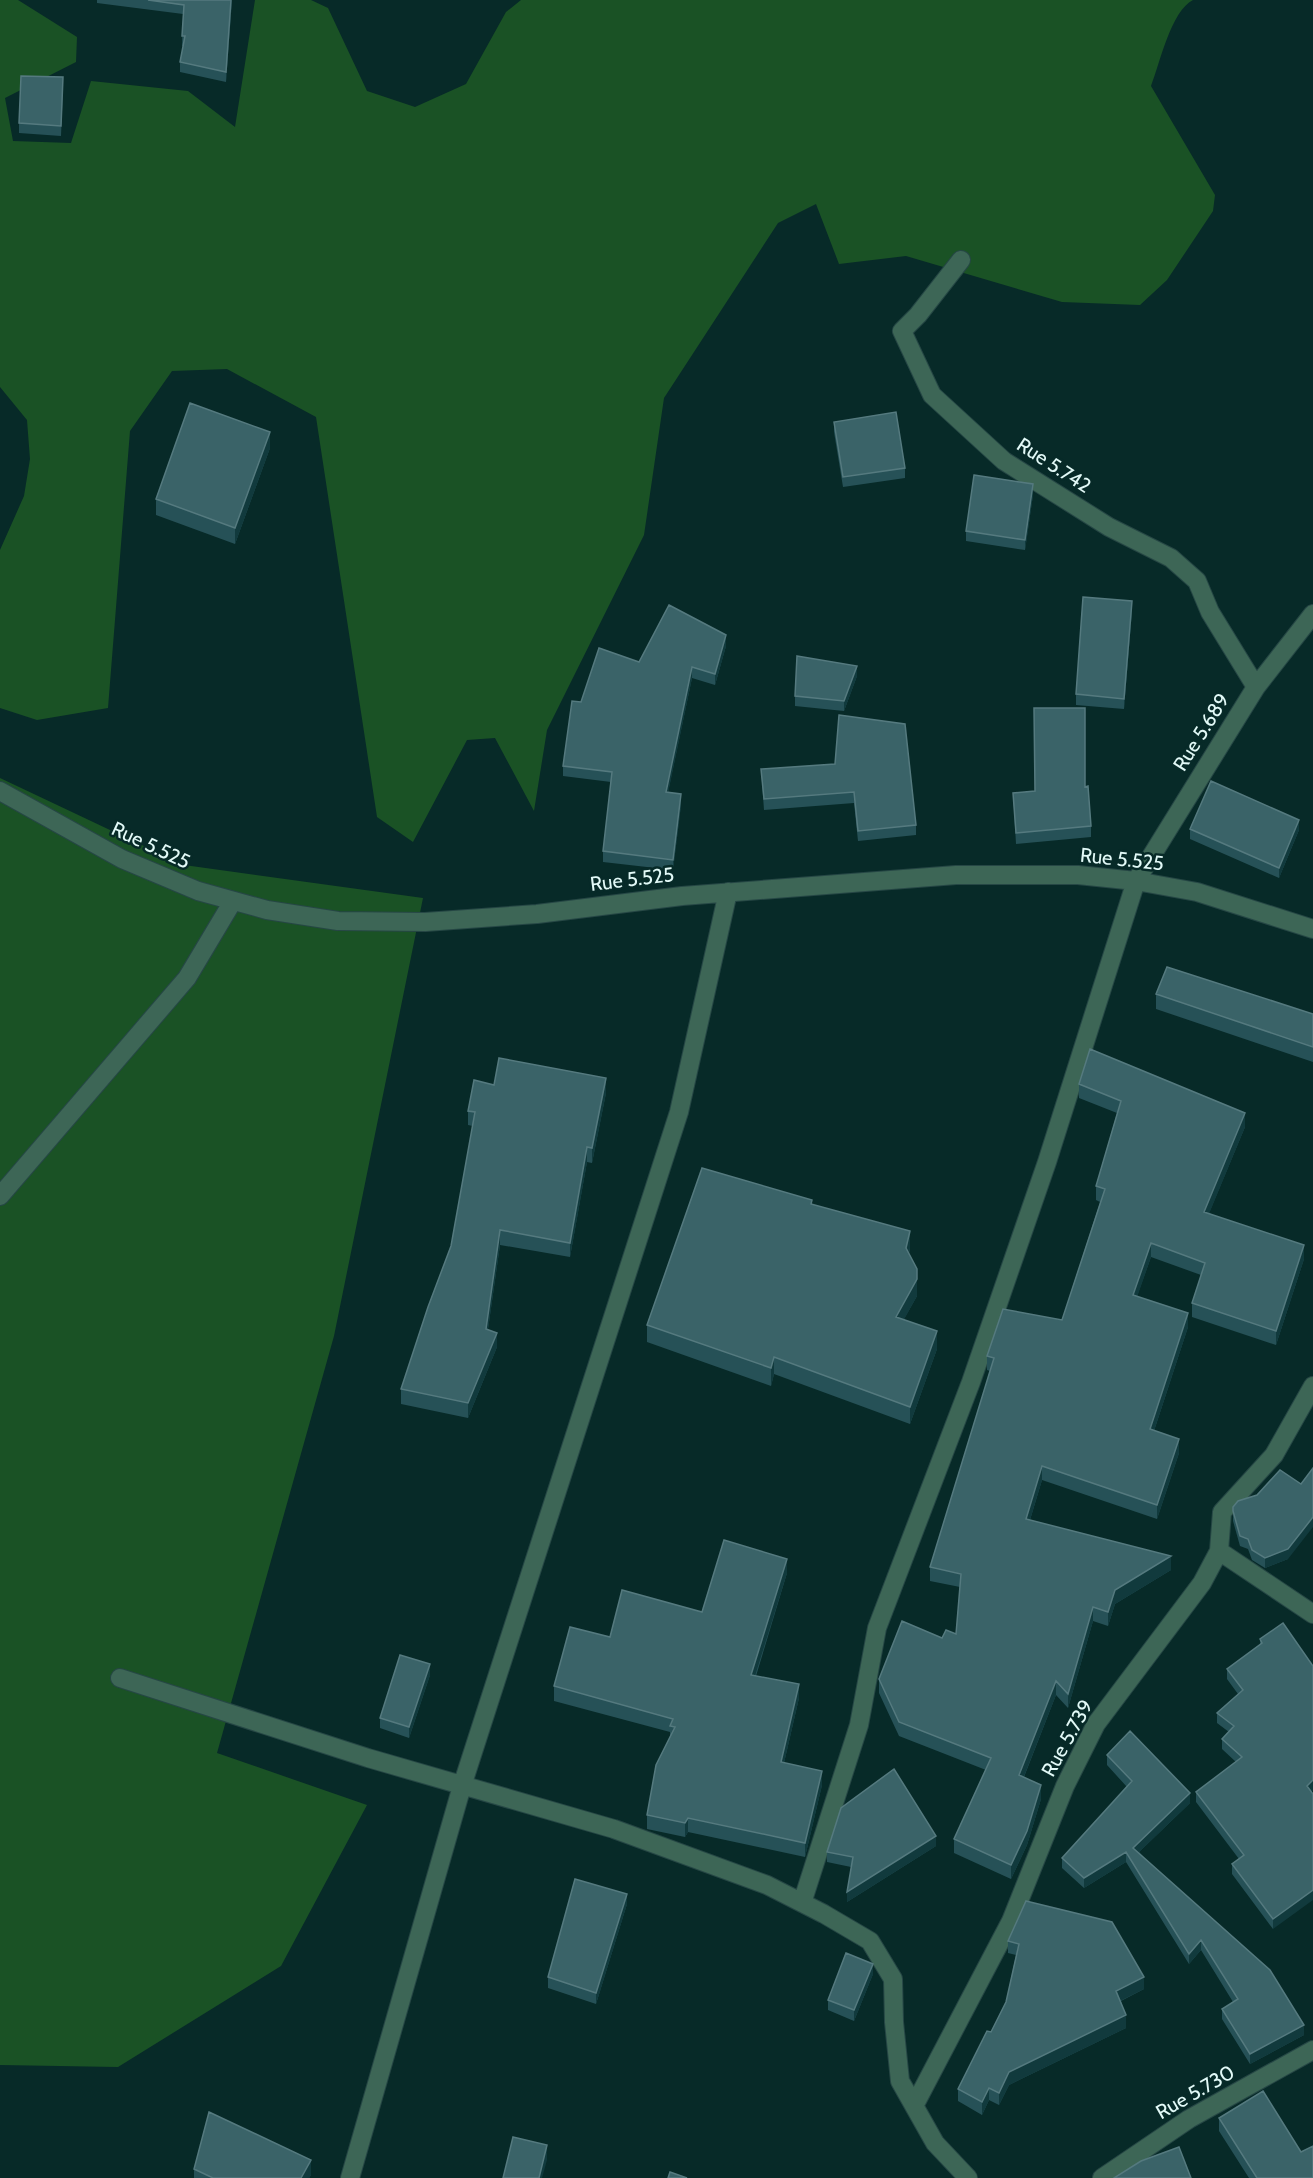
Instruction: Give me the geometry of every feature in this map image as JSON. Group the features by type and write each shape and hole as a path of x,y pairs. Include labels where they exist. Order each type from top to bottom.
{"street":[{"name":"Rue 5.742","path":"961,260 918,315 902,331 932,395 1004,461 1110,527 1171,558 1197,581 1210,612 1256,687"},
{"name":"Rue 5.689","path":"802,1903 859,1725 877,1628 971,1382 1047,1162 1136,880 1256,687 1313,614"},
{"name":"Rue 5.525","path":"0,791 122,859 198,891 267,910 338,921 424,922 537,914 682,896 956,875 1078,875 1136,880 1197,892 1313,928"},
{"path":"350,2178 462,1786 679,1112 728,892"},
{"path":"0,1196 187,978 233,901"},
{"name":"Rue 5.739","path":"914,2106 1011,1921 1065,1786 1096,1724 1202,1583 1219,1551 1222,1512 1274,1455 1313,1386"},
{"path":"1219,1551 1313,1614"},
{"path":"120,1678 368,1758 614,1829 767,1885 870,1941 893,1979 900,2081 934,2143 968,2178"},
{"name":"Rue 5.730","path":"1102,2178 1189,2119 1313,2050"}],"green space":[{"path":"0,0 18,0 77,37 76,62 5,98 13,141 71,143 91,81 188,91 235,127 255,0 311,0 328,8 367,91 415,107 466,84 506,12 521,0 1193,0 1185,6 1172,26 1151,86 1215,195 1213,211 1167,280 1140,305 1062,302 906,256 839,264 816,204 778,223 664,398 644,535 547,730 534,811 495,738 467,740 413,842 377,817 316,417 227,369 172,371 130,431 108,708 37,720 0,708 0,550 24,496 30,459 27,420 0,387"},
{"path":"0,778 184,865 423,898 334,1336 217,1753 367,1805 281,1966 118,2067 0,2065"}],"building":[{"path":"148,0 231,0 226,72 180,62 185,36 182,36 184,5"},
{"path":"21,76 63,77 61,126 19,123"},
{"path":"190,403 270,432 235,528 156,499"},
{"path":"896,412 905,468 843,477 834,422"},
{"path":"974,475 1033,484 1025,540 966,531"},
{"path":"1083,597 1132,601 1124,699 1076,694"},
{"path":"669,605 726,635 715,674 692,667 666,792 681,794 673,860 603,851 612,772 563,766 572,701 581,702 599,648 639,662"},
{"path":"797,656 857,666 844,701 795,696"},
{"path":"1034,708 1085,708 1085,787 1088,786 1091,826 1016,833 1013,793 1035,791"},
{"path":"839,715 905,724 916,825 858,831 854,792 764,799 761,769 835,764"},
{"path":"1211,781 1299,820 1279,868 1190,829"},
{"path":"1167,967 1313,1014 1313,1047 1156,994"},
{"path":"1090,1049 1245,1113 1204,1212 1304,1245 1276,1331 1192,1303 1205,1263 1151,1243 1133,1295 1188,1313 1150,1429 1179,1439 1157,1505 1042,1466 1026,1519 1171,1556 1115,1590 1108,1612 1093,1607 1068,1694 1056,1681 1019,1775 1041,1785 1027,1831 1011,1865 954,1839 991,1758 899,1722 879,1679 902,1621 942,1638 946,1630 956,1634 961,1574 930,1567 994,1358 987,1356 1003,1309 1062,1320 1105,1189 1096,1186 1121,1101 1079,1084"},
{"path":"499,1058 606,1078 592,1148 587,1147 570,1243 500,1230 486,1329 497,1333 468,1403 401,1389 451,1246 475,1112 468,1111 474,1080 494,1085"},
{"path":"702,1168 812,1200 811,1204 910,1231 906,1248 917,1269 917,1279 896,1317 937,1331 910,1407 774,1357 771,1368 647,1325"},
{"path":"1313,1468 1313,1517 1288,1549 1265,1558 1252,1550 1248,1539 1240,1536 1233,1507 1238,1501 1257,1495 1280,1470 1301,1484"},
{"path":"724,1540 787,1559 751,1675 799,1684 781,1762 822,1771 805,1843 688,1818 685,1823 647,1815 656,1765 675,1727 670,1726 673,1719 554,1686 570,1627 610,1637 622,1590 702,1612"},
{"path":"1283,1623 1313,1666 1313,1780 1307,1786 1313,1794 1313,1890 1273,1919 1232,1864 1244,1855 1196,1792 1242,1757 1222,1739 1234,1726 1217,1713 1243,1690 1227,1669 1262,1643 1260,1639"},
{"path":"400,1655 430,1664 409,1727 380,1718"},
{"path":"1130,1731 1190,1793 1133,1848 1270,1970 1304,2025 1250,2054 1222,2009 1238,1999 1201,1940 1189,1954 1126,1852 1084,1878 1062,1858 1132,1781 1107,1755"},
{"path":"894,1769 936,1836 847,1892 853,1857 827,1852 841,1808"},
{"path":"575,1879 627,1894 596,1993 548,1977"},
{"path":"1026,1901 1112,1922 1144,1977 1116,1991 1126,2015 1009,2072 999,2093 989,2088 982,2102 958,2089 987,2031 991,2032 1006,2002 1019,1944 1008,1941"},
{"path":"846,1953 873,1964 854,2010 828,2000"},
{"path":"1263,2091 1301,2152 1313,2146 1313,2178 1257,2178 1219,2118"},
{"path":"209,2112 311,2160 301,2178 213,2178 194,2169"},
{"path":"513,2137 547,2145 539,2178 503,2178"},
{"path":"1179,2147 1191,2178 1114,2178 1141,2161"},
{"path":"670,2172 687,2178 668,2178"}]}
